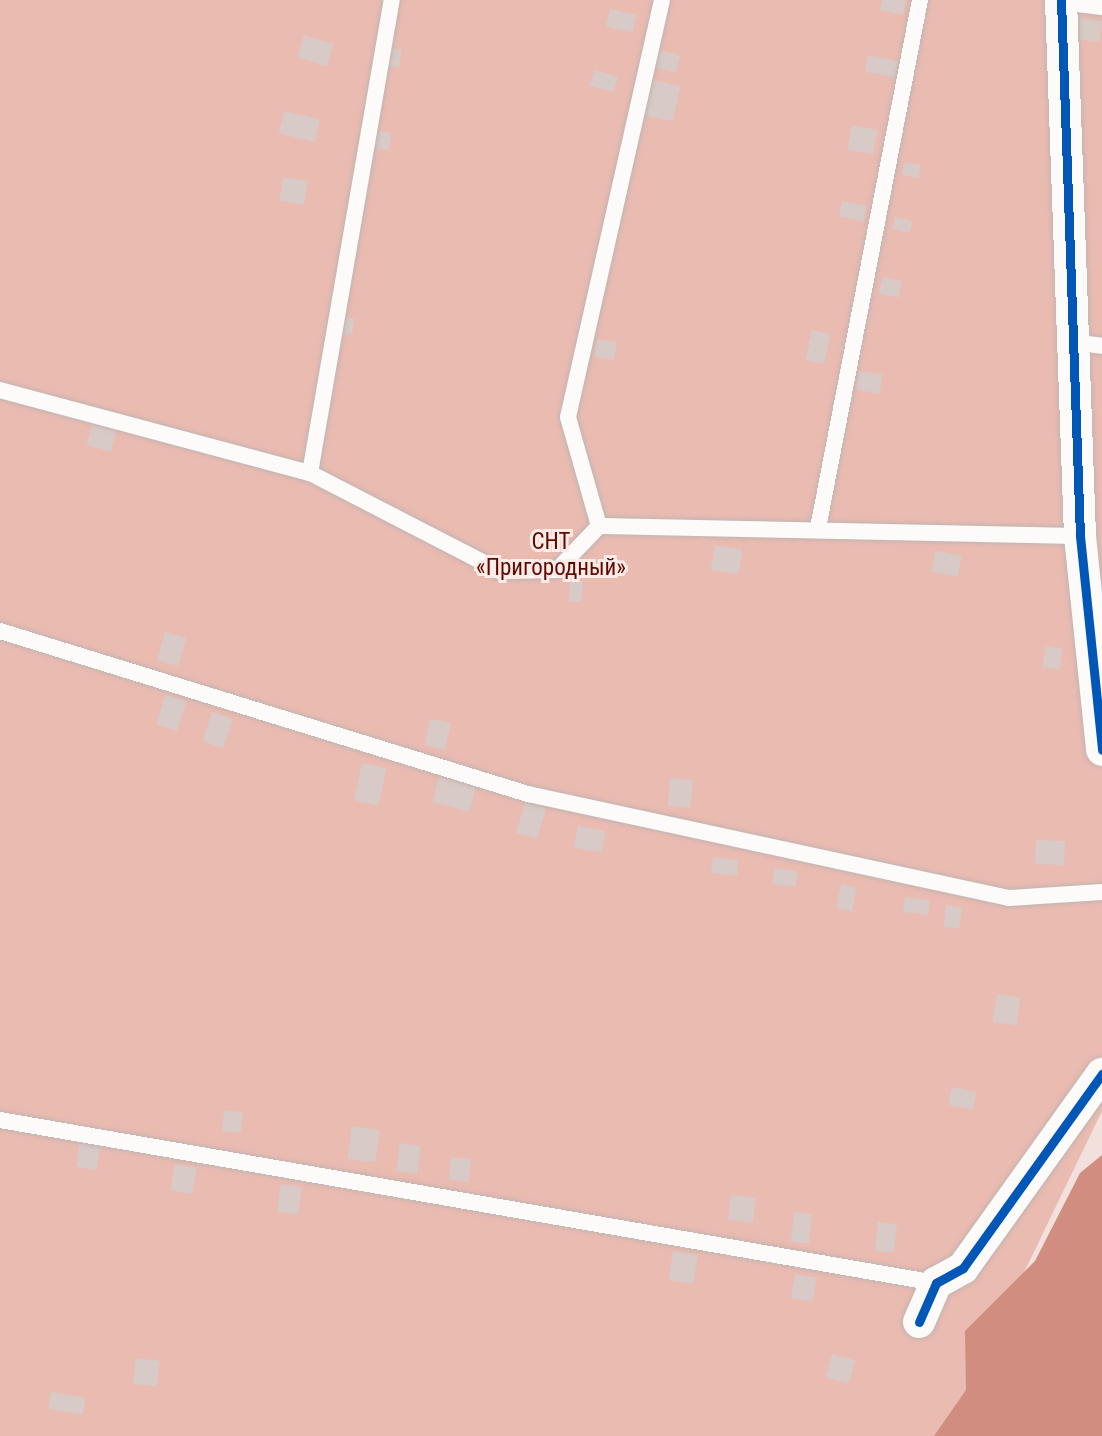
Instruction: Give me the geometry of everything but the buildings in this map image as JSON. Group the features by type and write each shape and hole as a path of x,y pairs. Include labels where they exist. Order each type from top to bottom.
{"street":[{"path":"1061,1 1071,342 1080,536 1102,750"},
{"path":"919,1322 936,1283 963,1268 1102,1074"}],"lane":[{"path":"310,473 392,0"},
{"path":"599,526 568,417 662,0"},
{"path":"818,528 920,0"},
{"path":"1061,1 1102,7"},
{"path":"1071,342 1102,346"},
{"path":"0,390 310,473 500,571 557,570 599,526 818,528 1080,536"},
{"path":"0,631 528,794 1009,898 1102,892"},
{"path":"0,1120 936,1283"}],"green space":[{"name":"СНТ «Пригородный»","path":"0,0 1102,0 1102,1111 945,1436 0,1436"}],"shaded area":[{"path":"1102,1155 1102,1436 934,1436 966,1390 965,1331 1035,1261 1080,1173"}],"cycle path":[{"path":"1061,0 1080,536 1102,750"},
{"path":"919,1322 936,1283 963,1268 1102,1074"}]}
